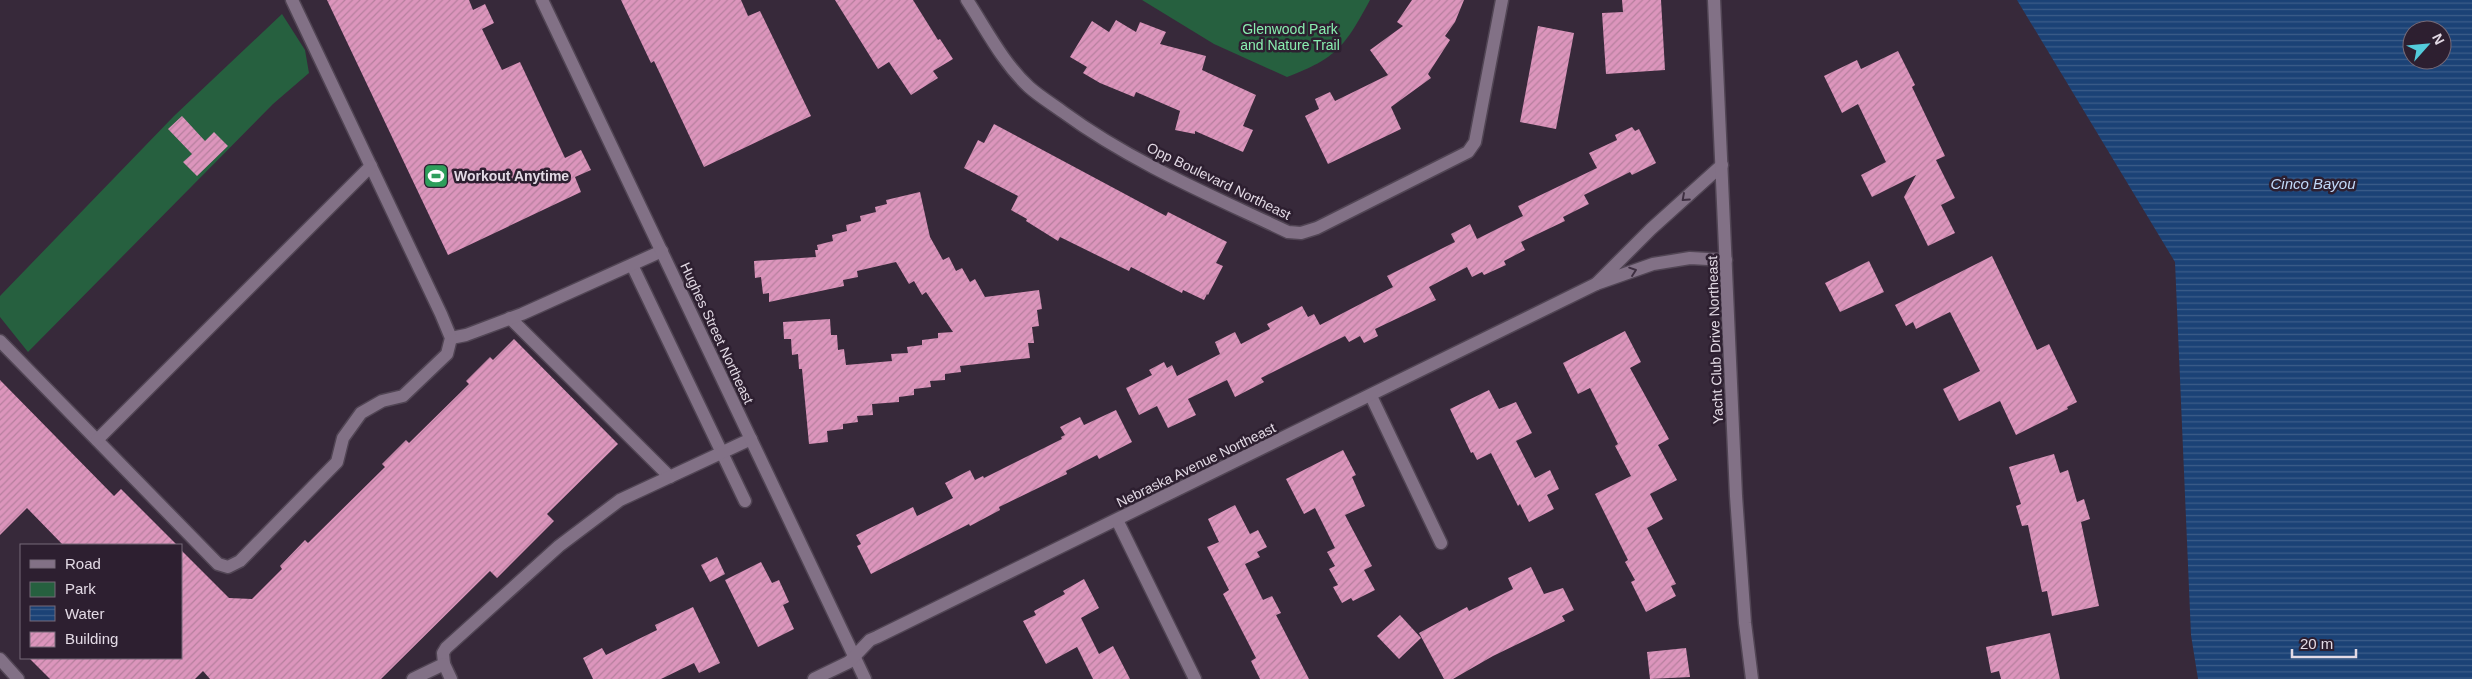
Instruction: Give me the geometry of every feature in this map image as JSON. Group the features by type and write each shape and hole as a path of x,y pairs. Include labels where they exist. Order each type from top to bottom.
{"street":[{"path":"0,341 218,564 228,567 240,561 337,462 343,438 361,413 382,401 403,396 447,354 452,338 292,0"},
{"name":"Hughes Street Northeast","path":"542,0 865,679"},
{"name":"Opp Boulevard Northeast","path":"967,0 1016,73 1030,88 1073,119 1110,143 1205,193 1288,232 1301,234 1317,228 1468,152 1475,142 1502,0"},
{"name":"Yacht Club Drive Northeast","path":"1714,0 1736,496 1745,623 1752,679"},
{"name":"Nebraska Avenue Northeast","path":"1596,284 1722,165"},
{"path":"97,440 371,166"},
{"path":"452,338 466,335 510,318 662,251"},
{"name":"Nebraska Avenue Northeast","path":"814,679 849,662 870,640 1596,284 1653,264 1690,258 1726,260"},
{"path":"632,265 745,500"},
{"path":"510,318 670,477"},
{"path":"1371,396 1441,543"},
{"path":"451,679 444,664 443,653 446,648 559,546 620,500 751,439"},
{"path":"1117,520 1195,679"},
{"path":"0,659 18,679"},
{"path":"413,679 444,664"}],"green space":[{"name":"Glenwood Park and Nature Trail","path":"1142,0 1370,0 1354,29 1338,49 1318,63 1287,77 1214,44"},
{"path":"282,14 305,50 309,73 273,104 28,352 0,317 0,296 174,116"}],"water":[{"name":"Cinco Bayou","path":"2017,0 2472,0 2472,679 2198,679 2191,635 2175,262"}],"building":[{"path":"327,0 469,0 473,10 485,4 494,23 482,29 502,70 520,62 565,158 581,150 591,170 575,177 581,192 448,255"},
{"path":"621,0 741,0 748,16 760,11 811,116 704,167 654,61 651,63"},
{"path":"835,0 913,0 938,40 940,39 953,59 933,71 938,78 911,95 889,62 878,69"},
{"path":"1412,0 1464,0 1455,22 1445,36 1450,40 1428,74 1431,78 1391,107 1401,129 1328,164 1305,116 1319,109 1315,99 1330,92 1335,101 1388,75 1370,50 1403,26 1397,22"},
{"path":"1622,0 1661,0 1665,70 1606,74 1602,13 1623,12"},
{"path":"1116,20 1136,32 1140,22 1166,32 1160,44 1206,56 1202,70 1256,95 1243,126 1253,130 1243,152 1195,131 1195,134 1175,130 1180,111 1136,92 1134,97 1100,83 1083,73 1087,67 1070,57 1092,21 1109,32"},
{"path":"1538,26 1574,33 1556,129 1520,122"},
{"path":"1898,51 1915,85 1912,87 1945,156 1936,160 1955,198 1941,205 1955,233 1928,246 1904,197 1916,175 1872,197 1861,175 1886,162 1858,104 1842,113 1824,76 1857,60 1861,69"},
{"path":"182,116 205,141 214,132 228,146 197,176 183,162 192,154 168,129"},
{"path":"994,124 1166,216 1168,212 1227,242 1216,263 1223,266 1204,300 1183,290 1182,293 1131,267 1129,271 1060,237 1058,241 1011,210 1018,196 964,168 978,140 984,143"},
{"path":"1632,127 1635,131 1639,129 1656,163 1632,175 1630,172 1584,195 1589,204 1563,217 1565,221 1521,242 1525,250 1504,261 1506,265 1484,275 1482,272 1472,277 1467,267 1429,287 1436,300 1375,329 1378,336 1364,343 1360,336 1349,342 1345,336 1261,378 1264,382 1235,397 1227,380 1188,399 1196,415 1168,428 1157,406 1139,415 1126,388 1152,375 1149,370 1164,362 1167,368 1172,365 1177,376 1220,354 1215,342 1235,332 1241,344 1270,329 1267,324 1302,306 1308,317 1314,314 1320,325 1393,287 1387,276 1455,242 1451,234 1470,224 1477,239 1523,216 1518,206 1597,168 1589,153 1617,140 1615,135"},
{"path":"920,192 930,237 943,260 949,257 956,271 962,268 970,282 975,279 985,297 1039,290 1042,309 1037,310 1039,326 1032,327 1034,343 1028,343 1030,358 960,366 961,372 945,374 945,380 930,381 931,387 914,389 914,395 899,397 899,402 872,404 873,415 857,416 858,422 843,424 843,429 827,431 828,442 809,444 802,369 799,369 798,354 792,355 791,339 784,339 783,322 830,319 831,335 837,335 838,350 844,349 846,365 892,361 891,354 908,353 907,347 922,345 922,340 938,338 938,333 953,332 926,292 922,295 914,281 909,284 896,262 857,271 858,277 843,280 844,286 769,302 769,293 763,294 761,277 755,278 754,261 816,257 815,250 818,250 817,245 833,241 832,235 847,231 846,225 861,221 860,216 876,212 875,207 887,204 886,200"},
{"path":"1992,256 2037,350 2049,344 2077,402 2067,407 2068,409 2016,435 2000,401 1959,421 1943,389 1980,371 1950,312 1916,329 1913,322 1906,326 1895,305"},
{"path":"1869,261 1884,292 1840,312 1825,283"},
{"path":"1625,331 1641,362 1630,368 1669,439 1658,445 1677,480 1650,494 1663,519 1647,528 1676,584 1671,586 1676,596 1646,612 1631,582 1635,580 1625,562 1628,560 1595,494 1631,476 1615,446 1618,444 1590,388 1578,394 1563,363"},
{"path":"514,339 618,444 547,514 554,521 497,578 490,571 381,679 210,679 203,671 195,679 50,679 30,659 182,659 182,551 229,598 252,599 282,569 280,566 305,540 308,543 385,467 382,464 406,440 409,443 469,384 466,381 490,357 493,360"},
{"path":"0,380 114,496 121,489 176,544 62,544 27,508 0,535"},
{"path":"1489,390 1499,409 1516,402 1532,433 1516,441 1535,478 1550,470 1559,489 1547,495 1554,509 1529,522 1520,504 1518,506 1491,453 1477,460 1473,452 1471,453 1450,409"},
{"path":"1116,410 1132,442 1099,459 1097,455 1066,471 1067,474 999,507 1000,510 970,526 969,524 871,574 857,546 861,544 856,535 913,507 917,516 953,498 945,483 970,470 975,480 983,476 984,478 1062,439 1061,437 1065,435 1060,427 1080,417 1084,425"},
{"path":"1343,450 1356,475 1352,477 1365,506 1345,515 1372,566 1364,570 1375,590 1353,601 1351,598 1342,603 1333,587 1338,585 1329,569 1335,566 1327,552 1335,548 1315,508 1304,514 1286,479"},
{"path":"2054,454 2060,473 2068,470 2077,502 2084,499 2090,519 2081,522 2099,606 2052,616 2047,591 2042,592 2028,525 2022,526 2016,506 2021,504 2009,467"},
{"path":"1235,505 1250,534 1258,530 1267,547 1257,552 1260,557 1245,564 1263,600 1272,596 1281,613 1276,615 1309,679 1260,679 1251,661 1256,658 1223,594 1229,590 1207,547 1219,542 1208,519"},
{"path":"717,557 725,574 710,582 701,565"},
{"path":"761,562 772,583 779,580 789,602 783,605 794,629 758,647 725,580"},
{"path":"1531,567 1544,594 1563,588 1574,610 1562,616 1565,621 1493,656 1453,679 1444,679 1419,633 1467,607 1469,611 1513,589 1508,578"},
{"path":"1084,579 1099,608 1081,618 1099,654 1113,646 1130,679 1093,679 1077,647 1046,664 1023,621 1036,615 1034,611 1065,594 1063,591"},
{"path":"693,607 720,663 699,673 694,663 661,679 593,679 583,658 602,648 606,655 657,630 655,625"},
{"path":"1400,615 1421,638 1399,659 1377,636"},
{"path":"2050,633 2060,679 2001,679 1999,671 1991,673 1986,647"},
{"path":"1686,648 1690,677 1650,679 1647,652"}],"place":[{"name":"Workout Anytime","path":"436,176"}]}
